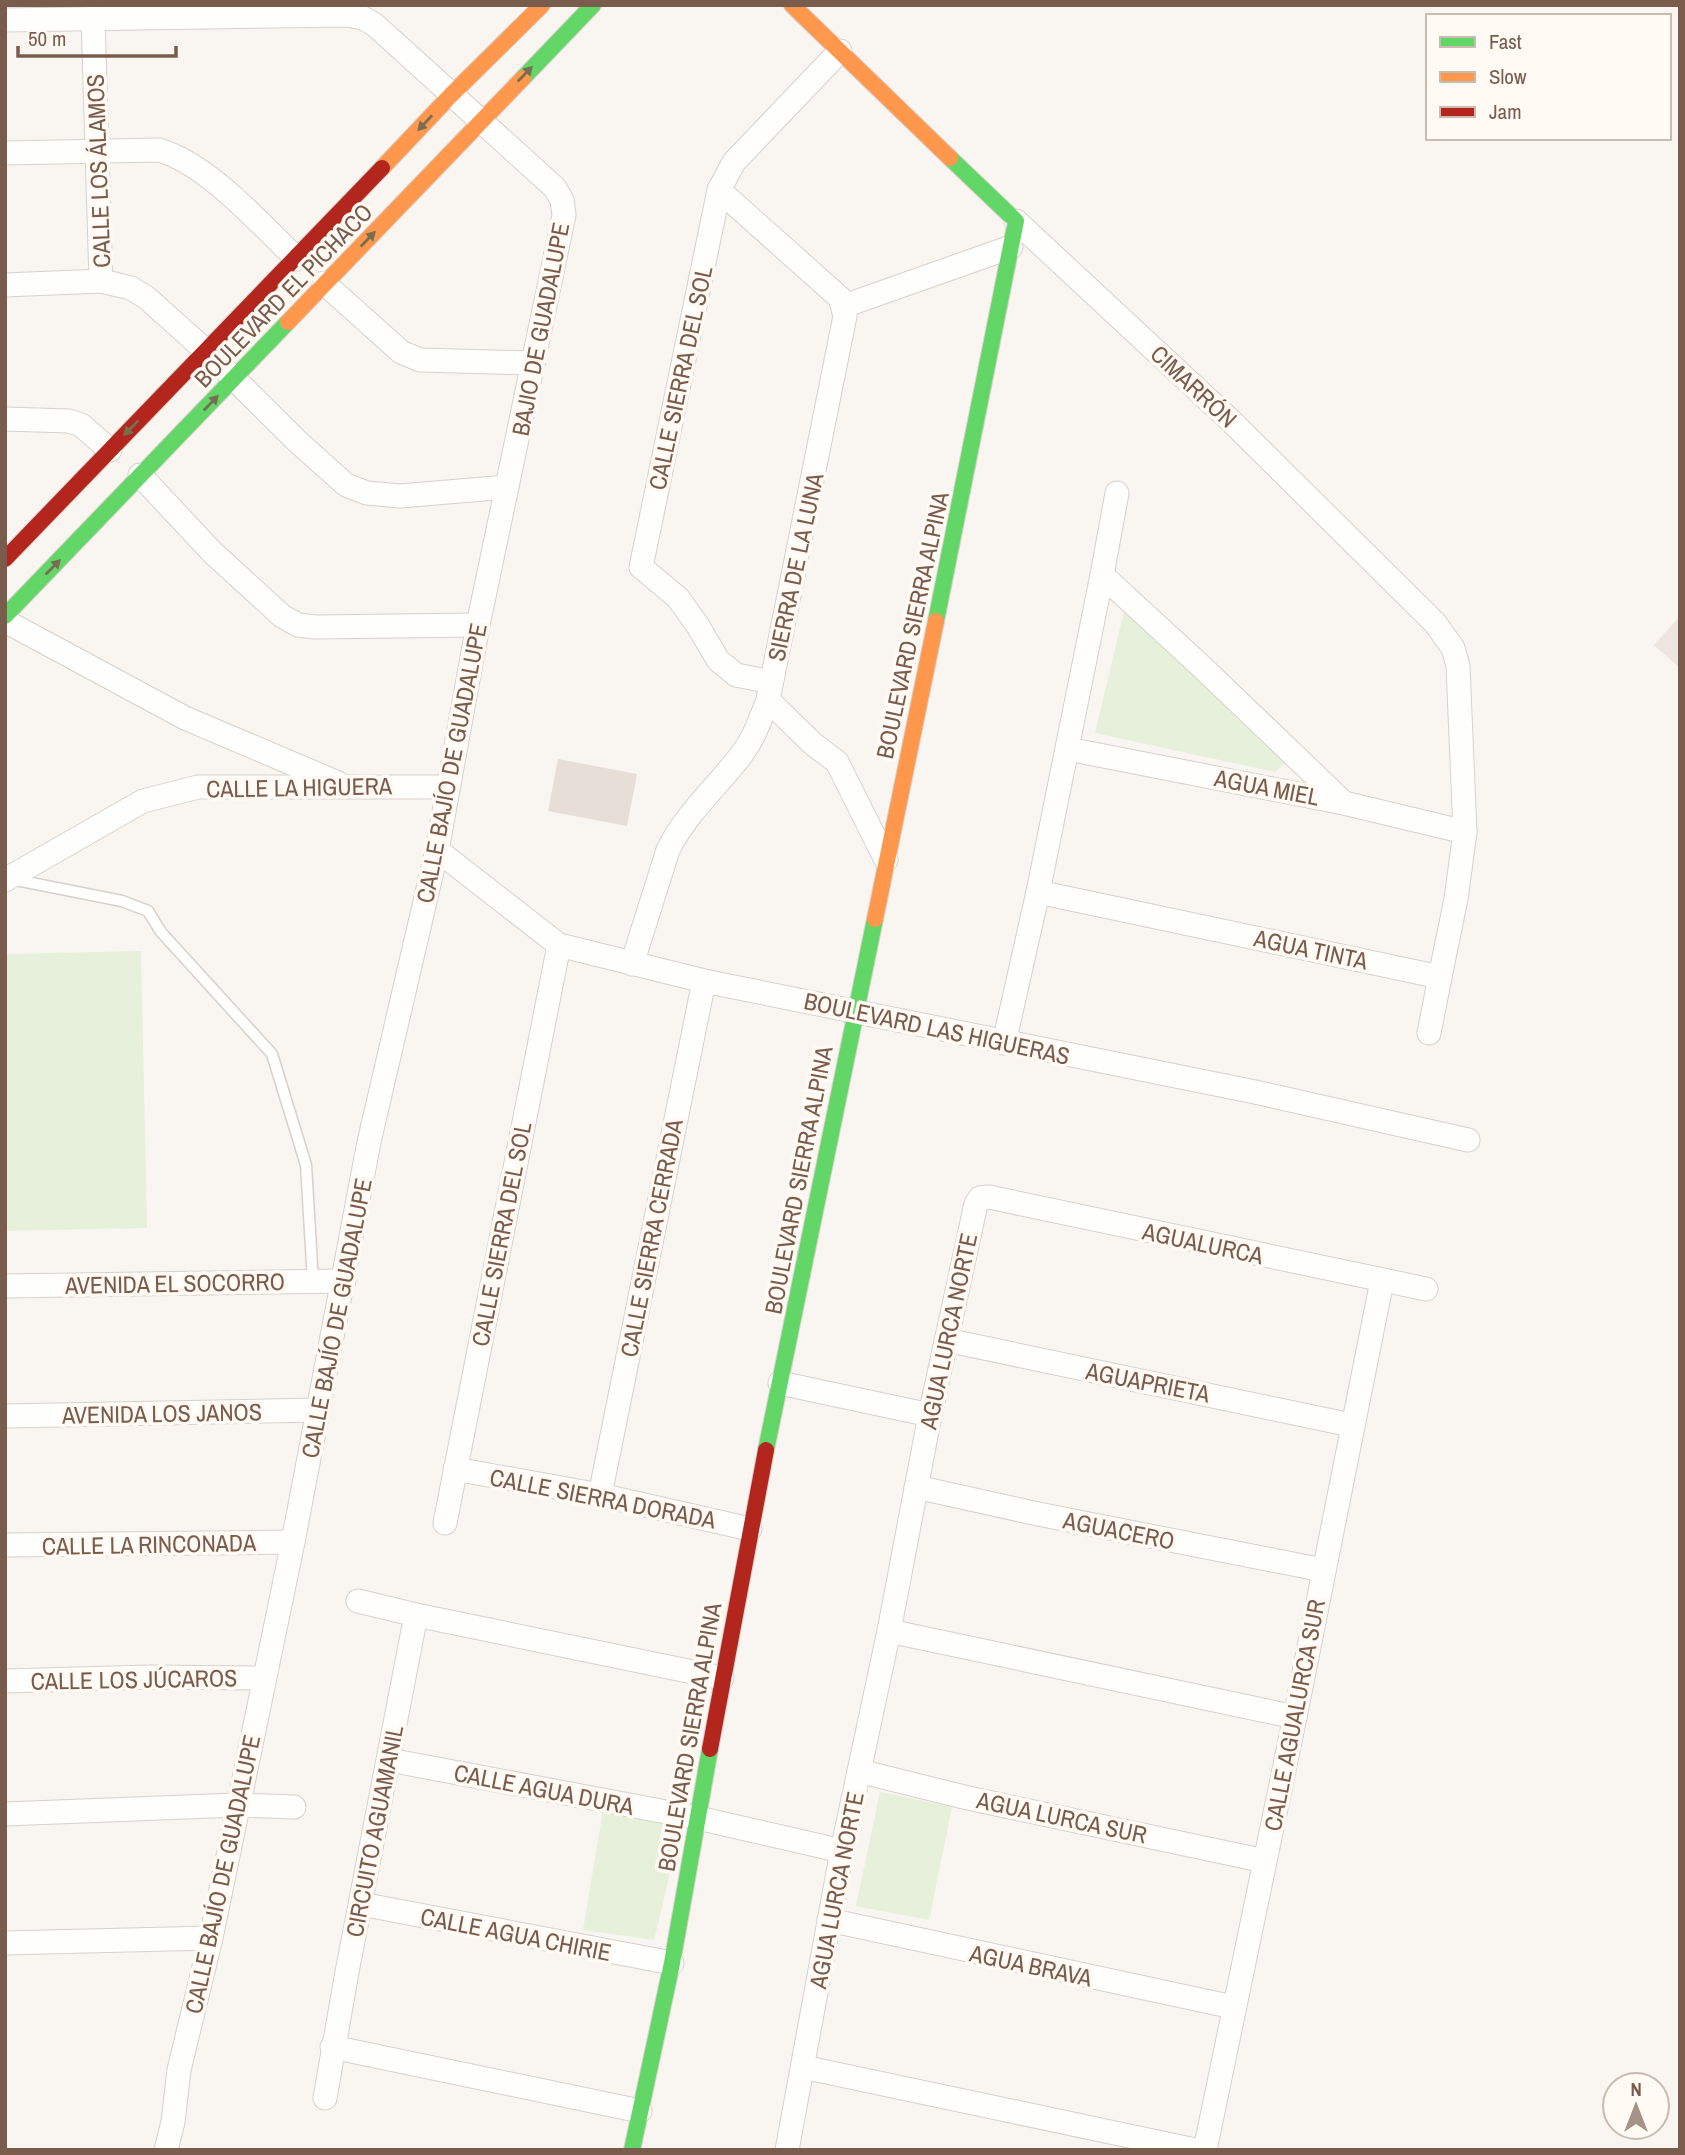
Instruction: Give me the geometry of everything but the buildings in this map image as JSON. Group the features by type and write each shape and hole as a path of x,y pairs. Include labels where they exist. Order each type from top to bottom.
{"street":[{"name":"BOULEVARD EL PICHACO","path":"5,558 297,259 451,95 542,5"},
{"name":"BOULEVARD EL PICHACO","path":"5,618 593,5"},
{"name":"CIMARRÓN","path":"792,5 1016,221 1230,420 1435,623 1453,648 1458,666 1465,832"},
{"path":"5,20 347,15 363,18 376,25 481,121"},
{"name":"CALLE LOS ÁLAMOS","path":"93,18 101,281"},
{"name":"CALLE SIERRA DEL SOL","path":"770,691 736,675 718,660 678,598 642,567 719,190 734,162 840,51"},
{"name":"BAJIO DE GUADALUPE","path":"481,121 554,187 562,200 564,215 507,488"},
{"path":"5,153 159,150 178,155 221,189 297,259"},
{"path":"719,190 840,298 844,306 1011,247"},
{"name":"BOULEVARD SIERRA ALPINA","path":"632,2150 672,1964 750,1529 1016,221"},
{"path":"5,285 101,281 131,288 147,298 206,351 233,380 346,485 368,493 400,496 507,488"},
{"path":"324,284 401,352 420,360 533,363"},
{"name":"SIERRA DE LA LUNA","path":"632,964 668,850 676,833 743,752 757,727 770,691 845,316 844,306"},
{"path":"5,419 69,421 81,425 110,450"},
{"path":"140,475 212,552 282,616 298,625 478,625"},
{"name":"CALLE BAJÍO DE GUADALUPE","path":"166,2150 180,2070 211,1937 293,1542 369,1142 437,850 478,625 507,488"},
{"path":"1004,1043 1068,749 1117,493"},
{"path":"1102,575 1344,803"},
{"path":"5,618 185,718 350,788"},
{"path":"770,691 813,744 837,762 886,860"},
{"name":"AGUA MIEL","path":"1068,749 1344,803 1465,832"},
{"name":"CALLE LA HIGUERA","path":"7,879 143,801 198,787 448,787"},
{"path":"1429,1033 1456,899 1465,832"},
{"name":"BOULEVARD LAS HIGUERAS","path":"437,850 559,945 704,981 1255,1091 1468,1140"},
{"name":"AGUA TINTA","path":"1038,892 1440,977"},
{"name":"CALLE SIERRA DEL SOL","path":"444,1523 559,945"},
{"name":"CALLE SIERRA CERRADA","path":"600,1495 704,981"},
{"name":"AGUALURCA","path":"980,1198 989,1197 1426,1289"},
{"name":"AGUA LURCA NORTE","path":"786,2150 842,1851 889,1631 930,1415 976,1204 980,1198"},
{"name":"AVENIDA EL SOCORRO","path":"5,1286 344,1280"},
{"name":"CALLE AGUALURCA SUR","path":"1205,2150 1382,1280"},
{"name":"AGUAPRIETA","path":"946,1340 1351,1425"},
{"path":"780,1382 930,1415"},
{"name":"AVENIDA LOS JANOS","path":"5,1416 318,1410"},
{"name":"CALLE SIERRA DORADA","path":"455,1469 600,1495 750,1529"},
{"name":"AGUACERO","path":"916,1487 1323,1570"},
{"name":"CALLE LA RINCONADA","path":"5,1545 293,1542"},
{"path":"358,1601 722,1678"},
{"name":"CIRCUITO AGUAMANIL","path":"325,2098 332,2047 416,1615"},
{"path":"889,1631 1295,1717"},
{"name":"CALLE LOS JÚCAROS","path":"5,1681 150,1677 263,1678"},
{"name":"CALLE AGUA DURA","path":"389,1760 698,1818 842,1851"},
{"name":"AGUA LURCA SUR","path":"859,1771 968,1798 1265,1861"},
{"path":"5,1814 237,1805 294,1807"},
{"name":"CALLE AGUA CHIRIE","path":"361,1903 672,1964"},
{"name":"AGUA BRAVA","path":"829,1920 1233,2007"},
{"path":"5,1943 211,1937"},
{"path":"332,2047 640,2111"},
{"path":"803,2067 1195,2150"}],"lane":[{"path":"7,879 122,901 148,911 161,932 272,1054 306,1165 313,1280"}],"shaded area":[{"path":"1680,616 1680,668 1654,645"}],"green space":[{"path":"1125,607 1287,761 1275,772 1095,733"},
{"path":"141,951 147,1228 5,1231 5,954"},
{"path":"880,1792 952,1807 929,1920 856,1906"},
{"path":"604,1805 681,1826 654,1940 583,1930"}],"traffic: fast":[{"path":"523,78 593,5"},
{"path":"936,621 1016,221 950,158"},
{"path":"5,616 288,322"},
{"path":"766,1450 875,919"},
{"path":"632,2150 672,1963 710,1749"}],"traffic: slow":[{"path":"382,168 542,5"},
{"path":"792,5 950,158"},
{"path":"288,322 523,78"},
{"path":"875,919 936,621"}],"traffic: jam":[{"path":"5,559 382,168"},
{"path":"710,1749 766,1450"}]}
